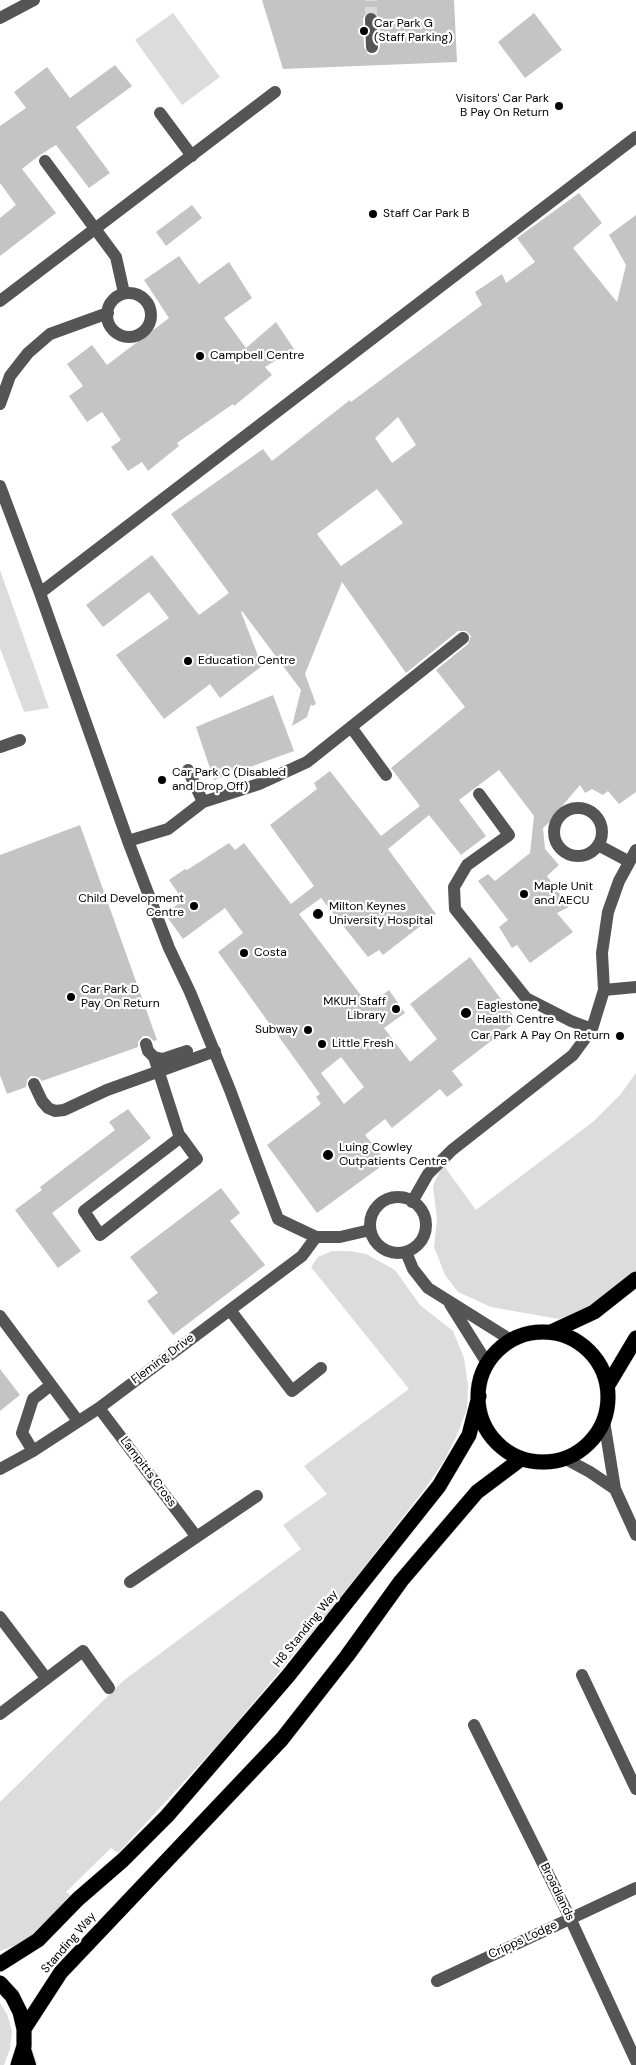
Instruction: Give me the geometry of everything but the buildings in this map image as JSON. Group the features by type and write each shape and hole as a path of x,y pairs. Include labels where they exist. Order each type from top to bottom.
{"highway":[{"path":"551,1332 594,1312 636,1279"},
{"path":"551,1332 571,1338 588,1350 601,1366 608,1385 609,1397 604,1421 597,1435 586,1446 556,1461 538,1462 520,1458 503,1448 489,1434 480,1415 480,1379 487,1363 498,1350 511,1340 530,1333 551,1332"},
{"path":"608,1385 636,1338"},
{"name":"H8 Standing Way","path":"123,1860 167,1816 288,1676 439,1486 468,1436 479,1396"},
{"name":"Standing Way","path":"24,2028 60,1972 282,1739 347,1656 401,1581 477,1492 520,1458"},
{"name":"Standing Way","path":"0,1964 38,1940 78,1899 123,1860"},
{"path":"0,1983 12,1996 20,2012 24,2028 24,2046 18,2065"}],"main road":[{"path":"24,2046 30,2065"}],"street":[{"path":"0,18 34,0"},
{"path":"371,19 372,47"},
{"path":"0,301 96,230 275,92"},
{"path":"160,113 192,156"},
{"path":"40,593 636,137"},
{"path":"44,161 116,257 124,293"},
{"path":"124,293 136,293 142,297 149,306 151,313 149,324 144,330 136,335 121,336 108,324 108,313 110,302 124,293"},
{"path":"0,404 10,376 28,353 50,334 108,313"},
{"path":"0,486 128,841 169,948 213,1047 278,1219 316,1237 340,1237 370,1230"},
{"path":"128,841 168,829 203,802 259,784 307,762 463,638"},
{"path":"351,727 386,775"},
{"path":"0,747 20,740"},
{"path":"188,770 203,802"},
{"path":"479,794 509,835 467,865 454,887 455,909 526,998 571,1021 592,1029"},
{"path":"598,845 628,861"},
{"path":"412,1202 428,1174 452,1150 572,1055 592,1029 604,990 602,953 608,912 618,881 636,850"},
{"path":"604,990 636,987"},
{"path":"146,1044 148,1051 154,1057 181,1137 197,1159 100,1235 84,1211 181,1137"},
{"path":"154,1057 163,1059 213,1047"},
{"path":"34,1084 42,1102 48,1108 55,1111 64,1110 213,1047"},
{"path":"397,1197 412,1202 419,1207 424,1215 424,1233 421,1241 406,1252 388,1251 374,1239 370,1230 372,1214 382,1202 397,1197"},
{"name":"Fleming Drive","path":"0,1469 33,1451 99,1408 302,1256 316,1237"},
{"path":"406,1252 413,1269 428,1288 511,1340"},
{"path":"448,1302 487,1363"},
{"path":"230,1310 292,1391 321,1368"},
{"path":"0,1316 78,1421"},
{"path":"33,1451 22,1433 33,1399 51,1385"},
{"name":"Lampitts Cross","path":"99,1408 196,1536"},
{"path":"604,1421 615,1489 636,1535"},
{"path":"564,1458 590,1472 615,1489"},
{"path":"130,1582 257,1496"},
{"path":"0,1617 46,1678"},
{"path":"0,1714 83,1651 109,1688"},
{"path":"582,1676 636,1789"},
{"name":"Broadlands","path":"474,1725 570,1918 636,2061"},
{"name":"Cripps Lodge","path":"437,1981 636,1888"}],"shaded area":[{"path":"173,13 220,77 182,105 135,40"},
{"path":"0,570 49,708 24,712 0,648"},
{"path":"636,1073 636,1272 592,1307 559,1319 491,1307 458,1292 445,1275 434,1247 437,1219 433,1186 441,1168 444,1166 476,1210 594,1121 620,1095"},
{"path":"332,1251 366,1254 395,1270 420,1305 453,1331 464,1358 468,1385 467,1409 456,1437 445,1459 427,1486 330,1611 218,1745 118,1853 111,1848 66,1892 73,1897 37,1933 21,1943 0,1951 0,1802 123,1681 301,1549 283,1525 327,1494 304,1466 409,1389 311,1267 318,1257"},
{"path":"0,2003 7,2014 12,2031 10,2049 4,2065 0,2065"}],"tunnel":[{"path":"371,0 371,19"}],"place":[{"name":"Car Park G (Staff Parking)","path":"364,31"},
{"name":"Visitors' Car Park B Pay On Return","path":"559,106"},
{"name":"Staff Car Park B","path":"373,214"},
{"name":"Campbell Centre","path":"200,356"},
{"name":"Education Centre","path":"188,661"},
{"name":"Car Park C (Disabled and Drop Off)","path":"162,780"},
{"name":"Maple Unit and AECU","path":"524,894"},
{"name":"Child Development Centre","path":"194,906"},
{"name":"Milton Keynes University Hospital","path":"318,914"},
{"name":"Costa","path":"244,953"},
{"name":"Car Park D Pay On Return","path":"71,997"},
{"name":"MKUH Staff Library","path":"396,1009"},
{"name":"Eaglestone Health Centre","path":"466,1013"},
{"name":"Subway","path":"308,1030"},
{"name":"Car Park A Pay On Return","path":"620,1036"},
{"name":"Little Fresh","path":"322,1044"},
{"name":"Luing Cowley Outpatients Centre","path":"328,1155"}]}
